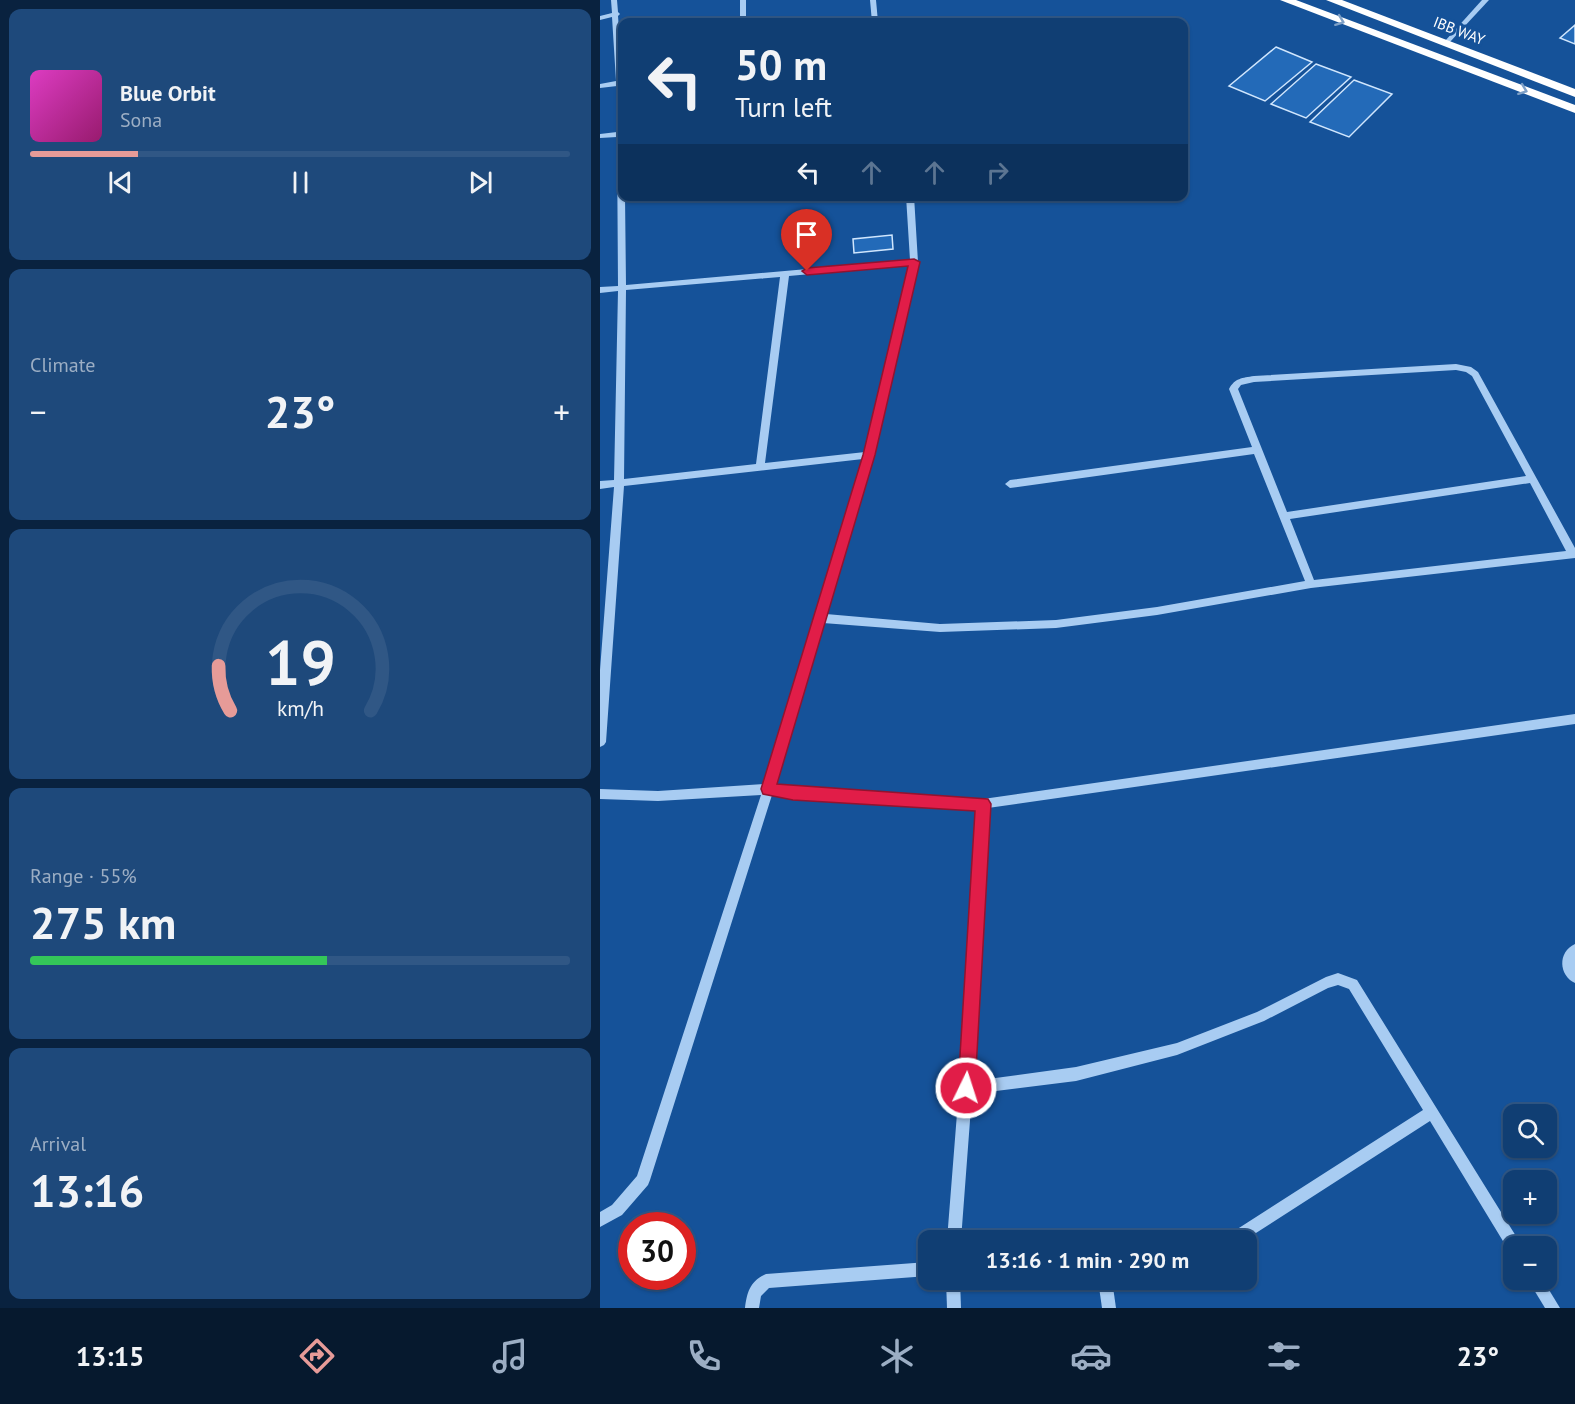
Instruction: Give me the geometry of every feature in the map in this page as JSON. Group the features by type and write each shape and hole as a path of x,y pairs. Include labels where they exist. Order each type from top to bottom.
{"highway":[{"path":"1286,0 1573,106"},
{"name":"IBB WAY","path":"1332,0 1447,42 1575,93"}],"street":[{"path":"614,0 618,48"},
{"path":"743,0 743,18"},
{"path":"873,0 875,18"},
{"path":"1447,42 1486,0"},
{"path":"600,18 616,14"},
{"path":"600,86 618,83"},
{"path":"600,136 618,134"},
{"path":"600,742 619,483 621,201"},
{"path":"600,1220 617,1210 643,1180 768,789 869,455 914,262 910,201"},
{"path":"600,290 914,262"},
{"path":"760,466 785,273"},
{"path":"820,618 940,628 1056,624 1157,610 1311,584 1574,554 1475,374 1468,369 1456,367 1254,379 1238,382 1233,389 1311,584"},
{"path":"1010,484 1258,450"},
{"path":"600,485 869,455"},
{"path":"1285,516 1532,479"},
{"path":"600,794 658,796 768,789 793,793 983,804 1575,719"},
{"path":"955,1230 966,1088 983,804"},
{"path":"1575,950 1568,957 1569,966 1575,977"},
{"path":"966,1088 1076,1074 1177,1049 1260,1017 1338,979 1353,984 1430,1113 1508,1236"},
{"path":"1249,1230 1430,1113"},
{"path":"752,1308 754,1292 766,1281 918,1270"},
{"path":"953,1290 954,1308"},
{"path":"1106,1290 1109,1308"},
{"path":"1541,1290 1553,1308"}],"building":[{"path":"1575,25 1575,44 1560,38"},
{"path":"1276,47 1312,62 1265,101 1229,86"},
{"path":"1316,64 1351,77 1306,118 1271,104"},
{"path":"1354,80 1392,94 1349,137 1310,122"},
{"path":"892,235 893,249 854,253 853,239"}],"route":[{"path":"807,271 914,262 869,455 768,789 793,793 983,804 966,1088"}]}
